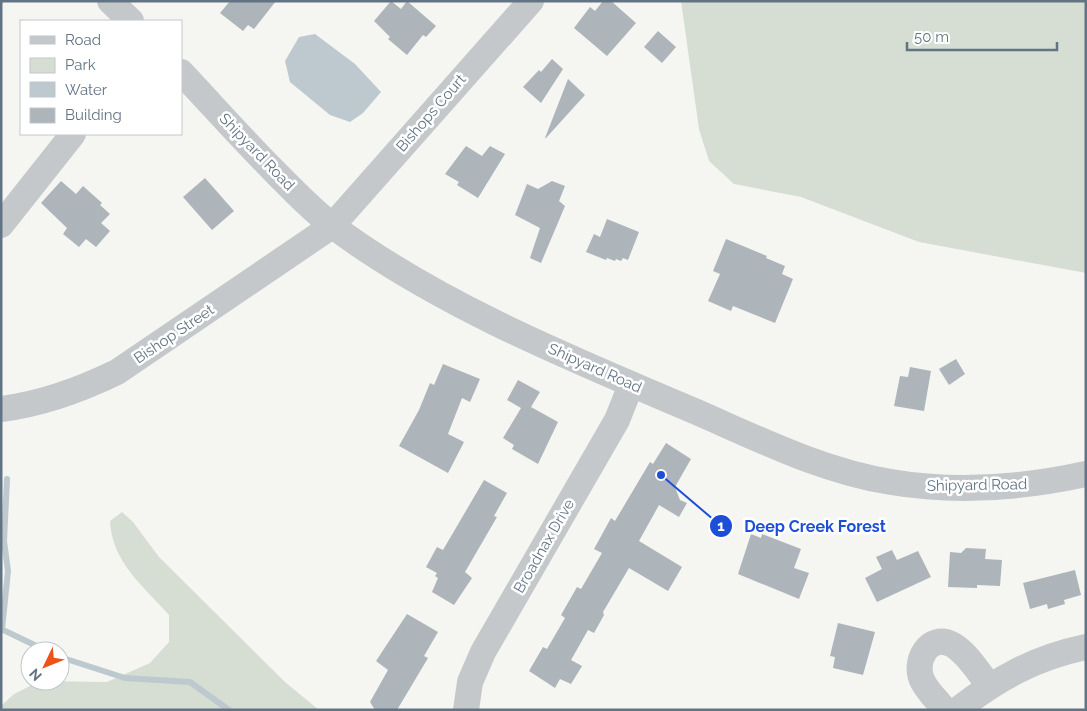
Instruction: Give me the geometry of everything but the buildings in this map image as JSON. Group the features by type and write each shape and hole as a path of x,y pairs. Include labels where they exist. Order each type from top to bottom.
{"street":[{"path":"110,1 130,20"},
{"name":"Bishops Court","path":"332,226 530,1"},
{"name":"Shipyard Road","path":"182,73 245,142 332,226 424,285 526,337 631,385 809,460 849,473 889,482 926,487 966,489 1025,486 1086,474"},
{"path":"1,225 72,135"},
{"name":"Bishop Street","path":"1,409 24,406 59,397 86,387 117,372 332,226"},
{"name":"Broadnax Drive","path":"466,710 470,682 483,652 617,420 631,385"},
{"path":"945,710 922,682 919,668 922,653 930,645 940,641 952,644 964,654 989,685"},
{"path":"957,710 989,685 1031,663 1086,647"}],"green space":[{"path":"681,1 1086,1 1086,273 919,242 801,197 734,184 709,161 699,129"},
{"path":"122,512 133,522 159,557 285,682 319,710 1,710 1,706 20,691 70,691 70,681 107,682 150,663 169,642 169,615 130,573 116,549 110,521"}],"water":[{"path":"315,34 355,64 381,92 363,113 350,122 330,115 290,82 285,61 299,37"}],"waterway":[{"path":"2,629 8,571 4,541 7,479"},
{"path":"1,629 26,641"},
{"path":"70,660 125,678 190,682 229,710"}],"place":[{"name":"Deep Creek Forest","path":"661,475"}]}
